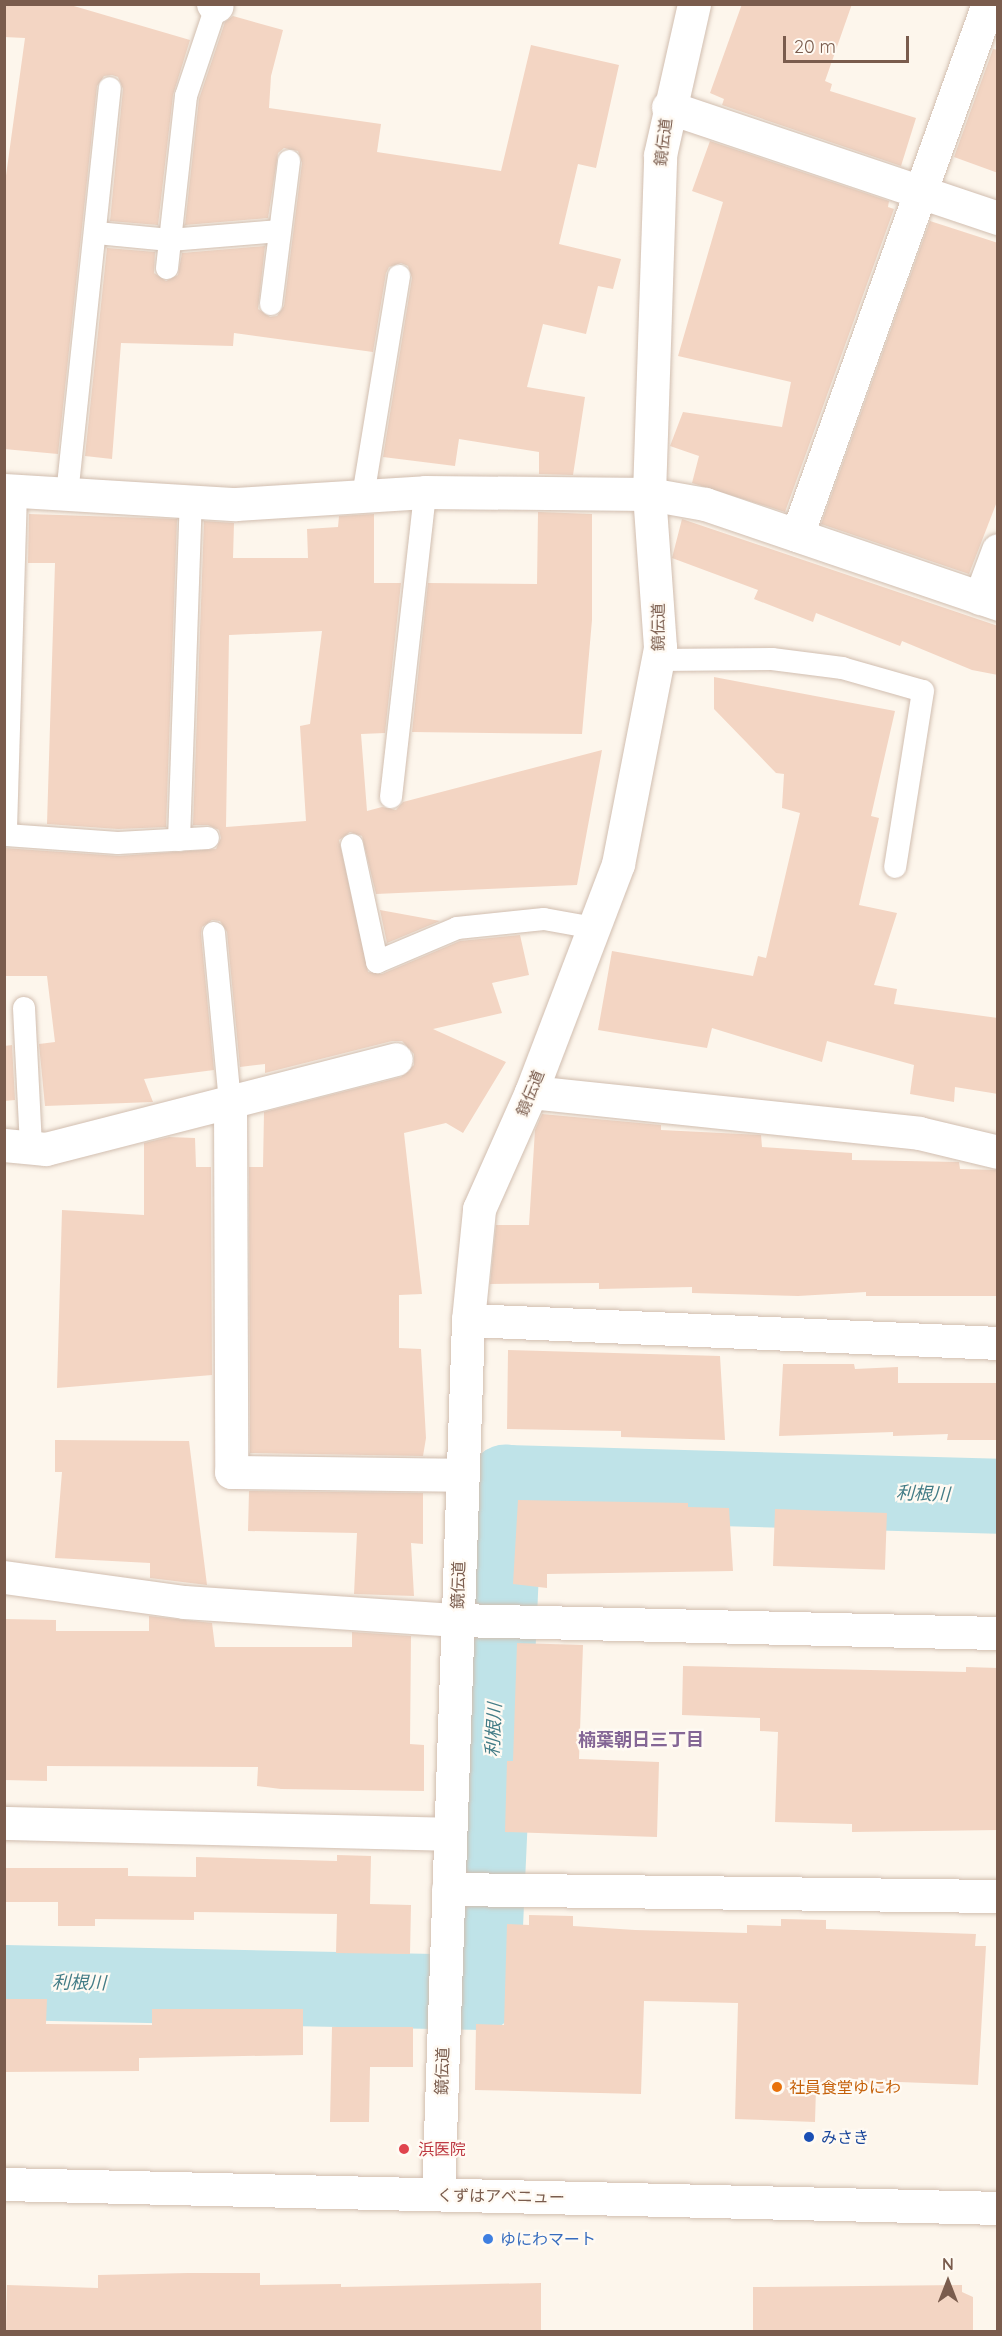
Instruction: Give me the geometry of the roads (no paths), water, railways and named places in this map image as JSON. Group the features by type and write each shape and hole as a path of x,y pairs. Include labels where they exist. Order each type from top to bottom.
{"street":[{"name":"鏡伝道","path":"438,2194 468,1320 479,1209 531,1092 618,864 658,660 658,580 649,494 660,155 668,107 694,4"},
{"path":"797,535 988,4"},
{"path":"668,107 998,218"},
{"path":"10,491 236,504 425,492 649,494 705,504 989,601 998,550"},
{"path":"18,1146 46,1149 396,1059"},
{"path":"531,1092 919,1133 998,1152"},
{"path":"230,1101 231,1472 462,1475"},
{"path":"468,1320 998,1344"},
{"path":"4,1577 184,1602 457,1620 998,1633"},
{"path":"4,1823 450,1834"},
{"path":"448,1889 998,1896"},
{"name":"くずはアベニュー","path":"4,2184 998,2208"}],"lane":[{"path":"167,268 186,96 216,5"},
{"path":"67,495 97,233 110,88"},
{"path":"271,304 289,161"},
{"path":"97,233 170,240 280,231"},
{"path":"363,496 399,276"},
{"path":"10,491 6,835 68,842 208,838"},
{"path":"391,797 425,492"},
{"path":"179,840 191,501"},
{"path":"658,660 772,659 842,668 923,691 895,867"},
{"path":"352,845 377,963 457,928 544,919 594,928"},
{"path":"214,933 230,1101"},
{"path":"18,1146 24,1008"}],"waterway":[{"name":"利根川","path":"4,1982 482,1992 505,1482 998,1496"}],"place":[{"name":"社員食堂ゆにわ","path":"777,2087"},
{"name":"みさき","path":"809,2137"},
{"name":"浜医院","path":"404,2149"},
{"name":"ゆにわマート","path":"488,2239"}],"district":[{"name":"楠葉朝日三丁目","path":"641,1740"}]}
